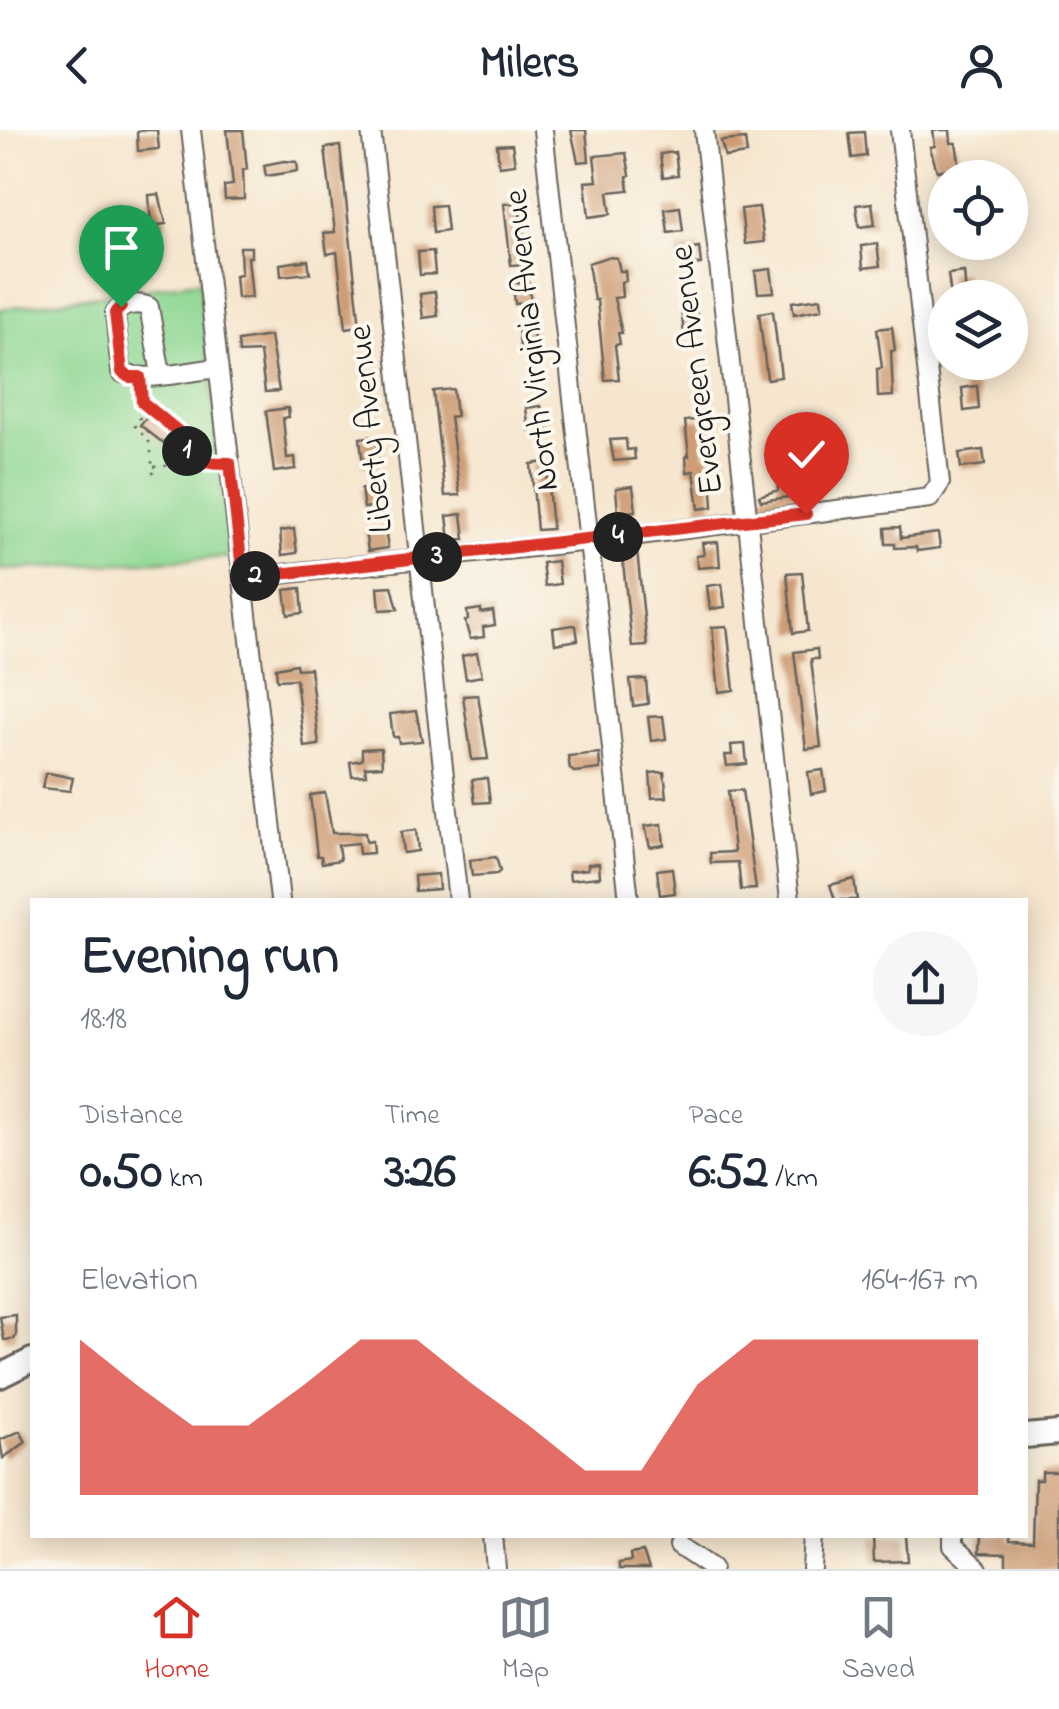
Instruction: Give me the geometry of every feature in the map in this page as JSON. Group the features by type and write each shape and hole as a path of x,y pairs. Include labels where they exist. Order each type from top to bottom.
{"main road":[{"path":"0,1376 30,1361"},
{"path":"1028,1436 1059,1433"}],"street":[{"path":"191,130 280,898"},
{"name":"Liberty Avenue","path":"371,130 458,898"},
{"name":"North Virginia Avenue","path":"543,130 630,898"},
{"name":"Evergreen Avenue","path":"704,130 790,898"},
{"path":"243,578 930,498 938,490 900,130"},
{"path":"161,374 149,307 121,307 115,313 122,372 129,377 140,377 218,368"},
{"path":"493,1538 496,1569"},
{"path":"812,1569 814,1538"},
{"path":"953,1538 953,1546 978,1569"},
{"path":"678,1540 713,1569"},
{"path":"678,1540 681,1569"}],"path":[{"path":"140,377 140,398 186,438 188,462"},
{"path":"148,407 134,426 150,444 154,481"},
{"path":"152,467 188,462 230,463"}],"green space":[{"path":"200,281 230,557 0,570 0,309"}],"building":[{"path":"140,130 157,130 159,149 138,151"},
{"path":"227,130 243,130 247,169 243,170 244,199 225,200 224,186 233,185"},
{"path":"571,130 586,130 589,161 578,162"},
{"path":"933,130 950,130 959,160 934,160 930,147 935,146"},
{"path":"864,132 866,156 852,158 849,133"},
{"path":"745,139 747,154 725,157 721,141"},
{"path":"512,144 515,164 499,166 497,145"},
{"path":"340,146 360,326 346,328 337,252 327,254 324,233 335,232 325,148"},
{"path":"675,152 678,175 663,177 660,154"},
{"path":"626,153 629,190 608,192 611,214 589,217 585,182 597,181 594,156"},
{"path":"297,162 298,171 266,176 264,165"},
{"path":"159,194 166,224 151,226 149,195"},
{"path":"519,203 526,264 511,265 504,204"},
{"path":"872,203 875,225 859,227 856,205"},
{"path":"444,205 447,231 433,233 431,206"},
{"path":"680,207 683,231 668,233 665,209"},
{"path":"759,207 764,242 745,244 741,209"},
{"path":"877,244 880,266 863,268 861,246"},
{"path":"240,247 251,247 248,257 252,297 237,298 235,275 241,274"},
{"path":"699,247 701,264 680,267 678,250"},
{"path":"433,251 435,274 420,275 418,252"},
{"path":"617,258 626,281 621,282 622,297 614,298 622,333 618,333 620,344 615,345 619,379 605,380 597,300 588,263"},
{"path":"308,260 310,273 281,276 280,264"},
{"path":"771,269 774,292 758,293 755,271"},
{"path":"964,272 965,280 949,280 948,274"},
{"path":"528,282 531,302 515,304 513,283"},
{"path":"435,292 438,316 423,318 420,294"},
{"path":"821,298 822,309 794,314 792,302"},
{"path":"696,307 698,332 684,334 681,308"},
{"path":"773,311 781,377 767,379 759,313"},
{"path":"532,324 535,347 520,348 518,326"},
{"path":"892,327 893,396 878,397 877,369 882,368 877,329"},
{"path":"270,336 279,391 265,392 260,352 239,353 238,341"},
{"path":"977,386 979,409 964,411 962,388"},
{"path":"453,389 456,416 450,417 460,495 445,496 433,391"},
{"path":"541,406 544,428 529,430 526,408"},
{"path":"288,408 289,417 283,418 287,458 295,457 296,469 274,472 266,411"},
{"path":"151,412 173,431 163,443 140,425"},
{"path":"703,419 705,454 710,454 713,507 699,509 694,471 687,472 685,421"},
{"path":"788,434 795,496 761,501 759,496 778,490 773,436"},
{"path":"376,436 379,464 363,466 360,438"},
{"path":"626,439 627,450 634,449 635,459 614,461 610,440"},
{"path":"983,450 985,465 961,468 959,453"},
{"path":"546,462 552,529 537,530 531,464"},
{"path":"633,486 636,511 618,513 616,488"},
{"path":"379,487 382,505 364,508 361,489"},
{"path":"462,514 465,539 450,540 447,516"},
{"path":"900,527 901,538 938,533 940,548 917,551 916,547 895,548 895,544 886,544 885,528"},
{"path":"385,528 388,548 368,551 365,531"},
{"path":"294,529 297,553 282,555 280,531"},
{"path":"718,542 720,566 698,568 696,556 704,555 702,543"},
{"path":"637,551 647,646 632,647 622,553"},
{"path":"557,561 560,584 545,586 542,563"},
{"path":"802,572 808,631 793,633 787,573"},
{"path":"722,584 725,607 710,609 707,586"},
{"path":"392,586 398,609 380,610 378,587"},
{"path":"301,588 303,613 288,615 285,590"},
{"path":"481,609 481,613 493,611 495,625 483,627 484,637 470,639 465,621 467,611"},
{"path":"573,625 578,640 555,644 553,628"},
{"path":"727,626 734,690 719,692 712,627"},
{"path":"817,649 818,659 811,659 821,747 806,749 794,652"},
{"path":"477,653 482,676 466,679 462,656"},
{"path":"296,664 297,669 310,668 319,745 304,747 296,679 277,680 276,668"},
{"path":"646,679 648,704 633,706 630,680"},
{"path":"478,695 488,759 472,760 463,696"},
{"path":"416,711 422,741 399,743 398,737 393,737 390,714"},
{"path":"663,716 666,739 651,741 648,717"},
{"path":"745,744 747,764 727,766 725,755 732,755 731,745"},
{"path":"381,748 382,766 365,767 366,775 352,776 350,762 362,760 362,749"},
{"path":"599,753 600,769 570,769 568,756"},
{"path":"823,770 826,791 811,794 808,772"},
{"path":"664,772 667,797 652,798 650,773"},
{"path":"45,774 73,778 70,791 42,788"},
{"path":"487,778 490,802 475,803 472,780"},
{"path":"742,790 756,889 741,890 738,862 711,863 710,853 734,852 728,791"},
{"path":"325,793 332,833 365,833 366,842 372,841 373,853 359,854 358,843 338,845 340,860 322,863 321,856 317,856 310,795"},
{"path":"662,824 664,845 650,847 645,826"},
{"path":"416,830 418,851 403,853 401,832"},
{"path":"496,857 500,871 497,874 472,876 470,860"},
{"path":"599,863 600,877 570,880 569,871"},
{"path":"672,868 675,893 660,895 657,870"},
{"path":"438,874 439,889 415,891 414,876"},
{"path":"854,879 857,898 834,898 830,885"},
{"path":"16,1315 16,1336 4,1340 0,1317"},
{"path":"20,1431 26,1442 3,1458 0,1440"},
{"path":"1042,1472 1059,1472 1059,1569 1006,1569 1006,1554 979,1553 980,1538 1033,1542 1035,1480 1042,1480"},
{"path":"873,1538 906,1538 908,1561 874,1562"},
{"path":"643,1552 649,1569 619,1569 619,1563 631,1561 630,1554"}],"route":[{"path":"121,307 115,313 122,372 140,377 142,402 186,438 188,462 230,463 243,578 806,514"}]}
